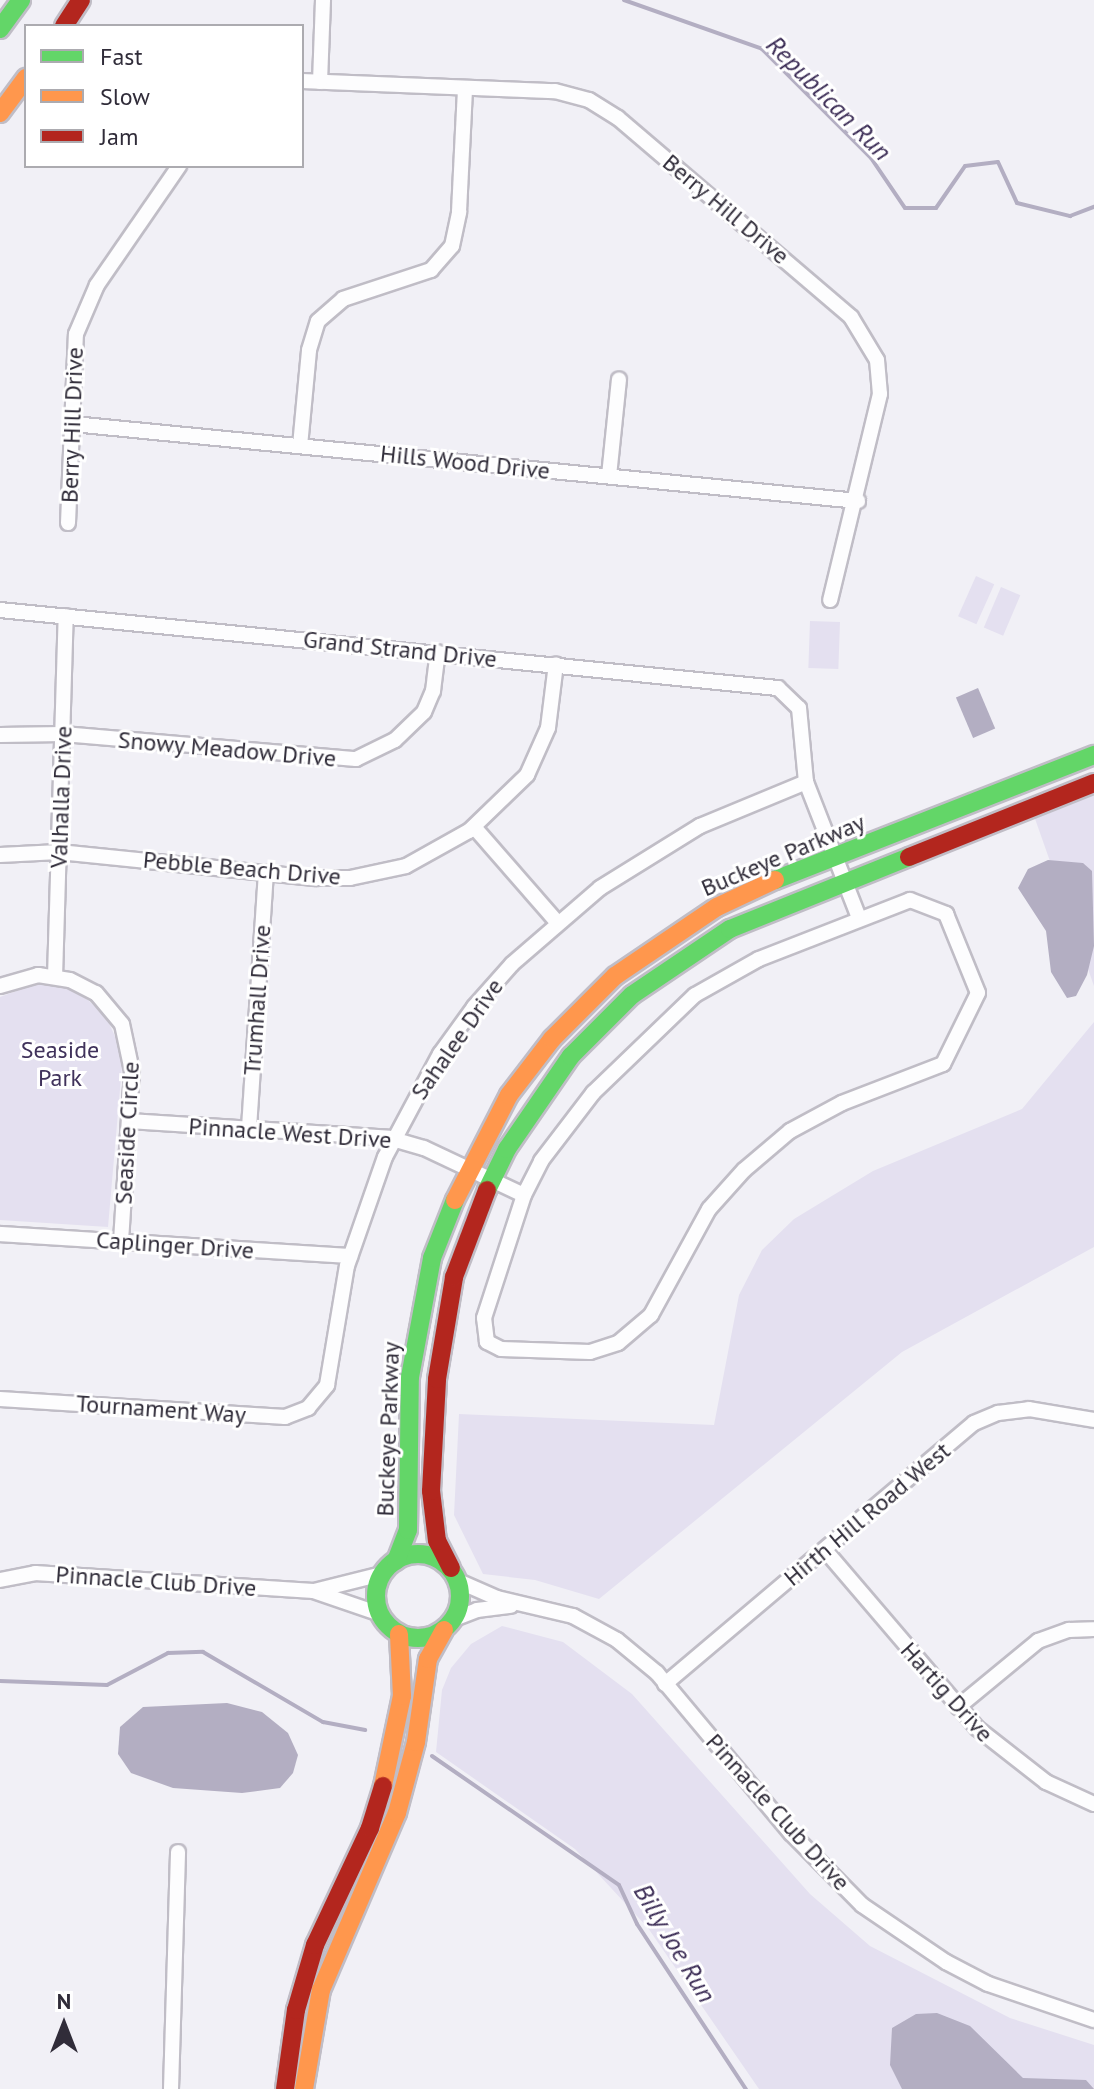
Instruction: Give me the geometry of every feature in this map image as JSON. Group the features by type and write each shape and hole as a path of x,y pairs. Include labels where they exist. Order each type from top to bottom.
{"main road":[{"path":"0,29 21,0"},
{"path":"65,24 81,0"},
{"path":"0,113 24,81"},
{"name":"Buckeye Parkway","path":"389,1567 408,1530 416,1329 432,1258 467,1169 527,1070 615,976 705,913 836,857 1094,755"},
{"name":"Buckeye Parkway","path":"455,1575 431,1517 437,1379 454,1277 491,1181 546,1087 632,995 730,929 1094,783"},
{"path":"304,2089 321,1990 397,1813 416,1742 428,1659 449,1625 460,1607 455,1575 429,1555 389,1567 376,1591 380,1614 399,1634 426,1638 449,1625"},
{"path":"285,2089 296,2010 315,1945 370,1828 392,1758 402,1696 399,1634"}],"street":[{"path":"320,82 323,0"},
{"name":"Berry Hill Drive","path":"304,81 555,91 589,100 618,118 851,317 877,360 880,394 858,501 830,600"},
{"path":"300,446 309,350 318,321 343,299 431,270 452,246 459,212 465,89"},
{"name":"Berry Hill Drive","path":"68,523 76,334 97,285 178,168"},
{"path":"609,476 619,380"},
{"name":"Hills Wood Drive","path":"73,424 858,501"},
{"name":"Grand Strand Drive","path":"0,610 766,684 795,701 802,718 806,782"},
{"name":"Valhalla Drive","path":"55,977 66,616"},
{"name":"Snowy Meadow Drive","path":"0,735 63,734 356,759 395,740 424,712 433,691 438,652"},
{"name":"Pebble Beach Drive","path":"0,855 59,852 266,873 350,878 388,872 438,853 474,827 512,793 539,753 556,664"},
{"path":"806,782 859,918"},
{"name":"Sahalee Drive","path":"317,1401 330,1376 350,1256 393,1139 440,1054 474,1007 557,922 649,855 700,826 806,782"},
{"path":"474,827 557,922"},
{"name":"Trumhall Drive","path":"249,1128 266,873"},
{"path":"910,900 946,914 978,993 951,1051 937,1069 842,1103 790,1131 744,1170 709,1209 651,1315 633,1333 590,1352 501,1349 487,1342 484,1318 524,1195 541,1161 593,1093 695,995 759,959 910,900"},
{"name":"Seaside Circle","path":"0,986 26,977 55,977 96,993 122,1024 131,1053 121,1241"},
{"name":"Pinnacle West Drive","path":"129,1121 393,1139 524,1195"},
{"name":"Caplinger Drive","path":"0,1234 350,1256"},
{"name":"Tournament Way","path":"0,1399 285,1417 317,1401"},
{"name":"Hirth Hill Road West","path":"665,1684 986,1417 1029,1409 1094,1420"},
{"name":"Hartig Drive","path":"825,1550 958,1707 1023,1767 1094,1804"},
{"name":"Pinnacle Club Drive","path":"313,1591 389,1567"},
{"name":"Pinnacle Club Drive","path":"0,1580 35,1573 313,1591 380,1614"},
{"name":"Pinnacle Club Drive","path":"455,1575 522,1605 573,1616 617,1640 665,1684 791,1833 862,1905 946,1962 988,1984 1094,2020"},
{"name":"Pinnacle Club Drive","path":"449,1625 477,1610 522,1605"},
{"path":"958,1707 1038,1641 1069,1630 1094,1629"},
{"path":"171,2089 178,1852"}],"green space":[{"path":"976,576 994,584 976,624 958,616"},
{"path":"1001,587 1020,595 1003,636 984,628"},
{"path":"810,621 840,622 838,669 808,668"},
{"path":"1094,791 1094,986 1033,813"},
{"name":"Seaside Park","path":"38,983 64,986 88,1000 106,1016 123,1055 108,1227 0,1220 0,997"},
{"path":"1094,1022 1094,1247 902,1352 599,1599 535,1580 483,1574 454,1515 459,1414 714,1425 739,1295 762,1250 794,1219 873,1171 1022,1109"},
{"path":"502,1626 563,1642 632,1694 810,1894 870,1946 1010,2018 1094,2045 1094,2089 759,2089 648,1928 575,1849 436,1752 442,1690 451,1668 471,1644"}],"shaded area":[{"path":"978,688 995,729 973,738 956,697"},
{"path":"1048,860 1083,863 1092,871 1094,946 1087,975 1076,996 1067,998 1051,972 1046,931 1018,888 1028,869"},
{"path":"227,1703 262,1712 288,1733 298,1755 293,1773 280,1788 242,1793 173,1788 131,1773 118,1754 120,1727 143,1707"},
{"path":"937,2013 970,2026 1023,2078 1086,2080 1094,2089 902,2089 890,2065 892,2028 916,2014"}],"waterway":[{"name":"Republican Run","path":"624,0 762,49 871,158 905,208 936,208 965,166 998,162 1017,203 1070,216 1094,207"},
{"name":"Billy Joe Run","path":"0,1681 107,1685 168,1653 203,1652 323,1722 365,1730"},
{"name":"Billy Joe Run","path":"432,1756 619,1885 637,1924 746,2089"}],"traffic: fast":[{"path":"0,29 21,0"},
{"path":"775,880 1094,755"},
{"path":"487,1190 507,1149 571,1056 632,995 730,929 909,857"},
{"path":"396,1561 408,1530 410,1377 432,1258 455,1200"},
{"path":"410,1554 426,1554 442,1561 453,1572 460,1596 457,1612 448,1626 426,1638 410,1638 394,1631 383,1620 376,1604 376,1588 383,1572 394,1561 410,1554"}],"traffic: slow":[{"path":"0,113 24,81"},
{"path":"455,1200 509,1095 552,1039 615,976 717,907 775,880"},
{"path":"304,2089 321,1990 397,1813 416,1742 428,1659 444,1630"},
{"path":"383,1786 402,1696 399,1634"}],"traffic: jam":[{"path":"65,24 81,0"},
{"path":"909,857 1094,783"},
{"path":"451,1568 437,1541 431,1491 437,1379 454,1277 487,1190"},
{"path":"285,2089 296,2010 315,1945 370,1828 383,1786"}]}
